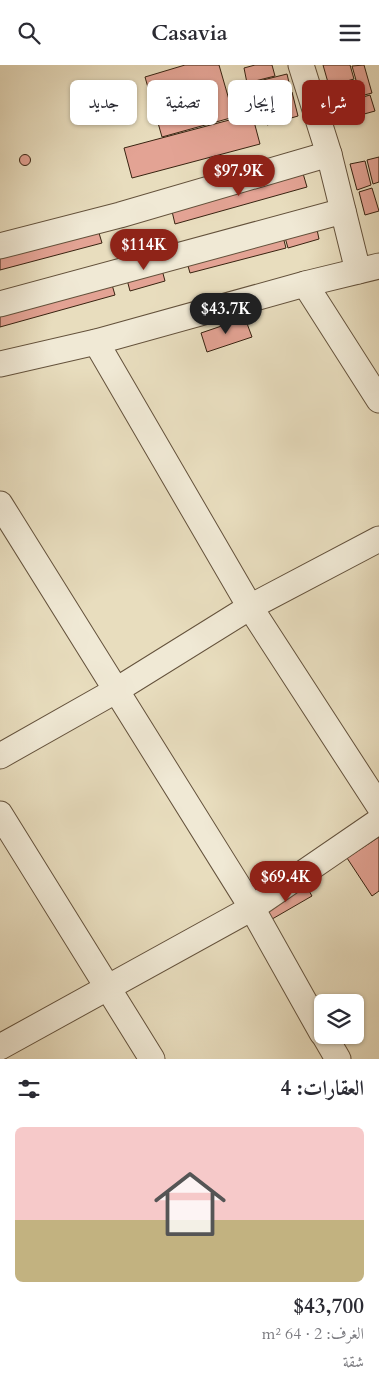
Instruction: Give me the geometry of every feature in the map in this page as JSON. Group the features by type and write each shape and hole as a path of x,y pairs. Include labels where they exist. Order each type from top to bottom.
{"street":[{"path":"0,363 96,341 305,284 369,269 343,211 329,154 301,65"},
{"path":"0,246 120,215 329,154"},
{"path":"0,304 343,211"},
{"path":"305,284 379,400"},
{"path":"96,341 250,607 379,806"},
{"path":"0,504 252,908 314,1018"},
{"path":"0,756 115,691 250,607 379,539"},
{"path":"0,814 152,1059"},
{"path":"0,1047 252,908 379,821"},
{"path":"329,1044 338,1059"}],"building":[{"path":"185,65 219,65 228,96 228,119 218,121 218,80 147,80 147,84 145,77"},
{"path":"255,65 272,65 275,76 259,80 246,80 244,68"},
{"path":"323,65 350,65 354,79 327,80"},
{"path":"364,65 372,93 365,95 365,80 356,80 352,66"},
{"path":"287,74 288,80 263,80"},
{"path":"292,92 298,116 292,118"},
{"path":"370,95 375,111 365,114 365,96"},
{"path":"228,120 228,125 255,125 260,144 132,178 124,148 211,125 218,125 218,123"},
{"path":"159,125 205,125 162,137"},
{"path":"25,154 31,160 25,166 19,160"},
{"path":"379,157 379,182 373,184 367,160"},
{"path":"365,161 371,185 357,190 350,164"},
{"path":"302,170 307,187 175,224 171,207"},
{"path":"372,188 379,211 365,215 359,192"},
{"path":"96,223 102,243 0,270 0,248"},
{"path":"316,225 319,239 288,248 284,234"},
{"path":"282,233 286,248 190,273 186,259"},
{"path":"157,251 165,281 130,291 122,261"},
{"path":"108,271 115,295 0,327 0,301"},
{"path":"245,318 252,337 207,352 201,333"},
{"path":"379,837 379,891 372,896 347,858"},
{"path":"305,884 312,896 267,922 260,910"}]}
